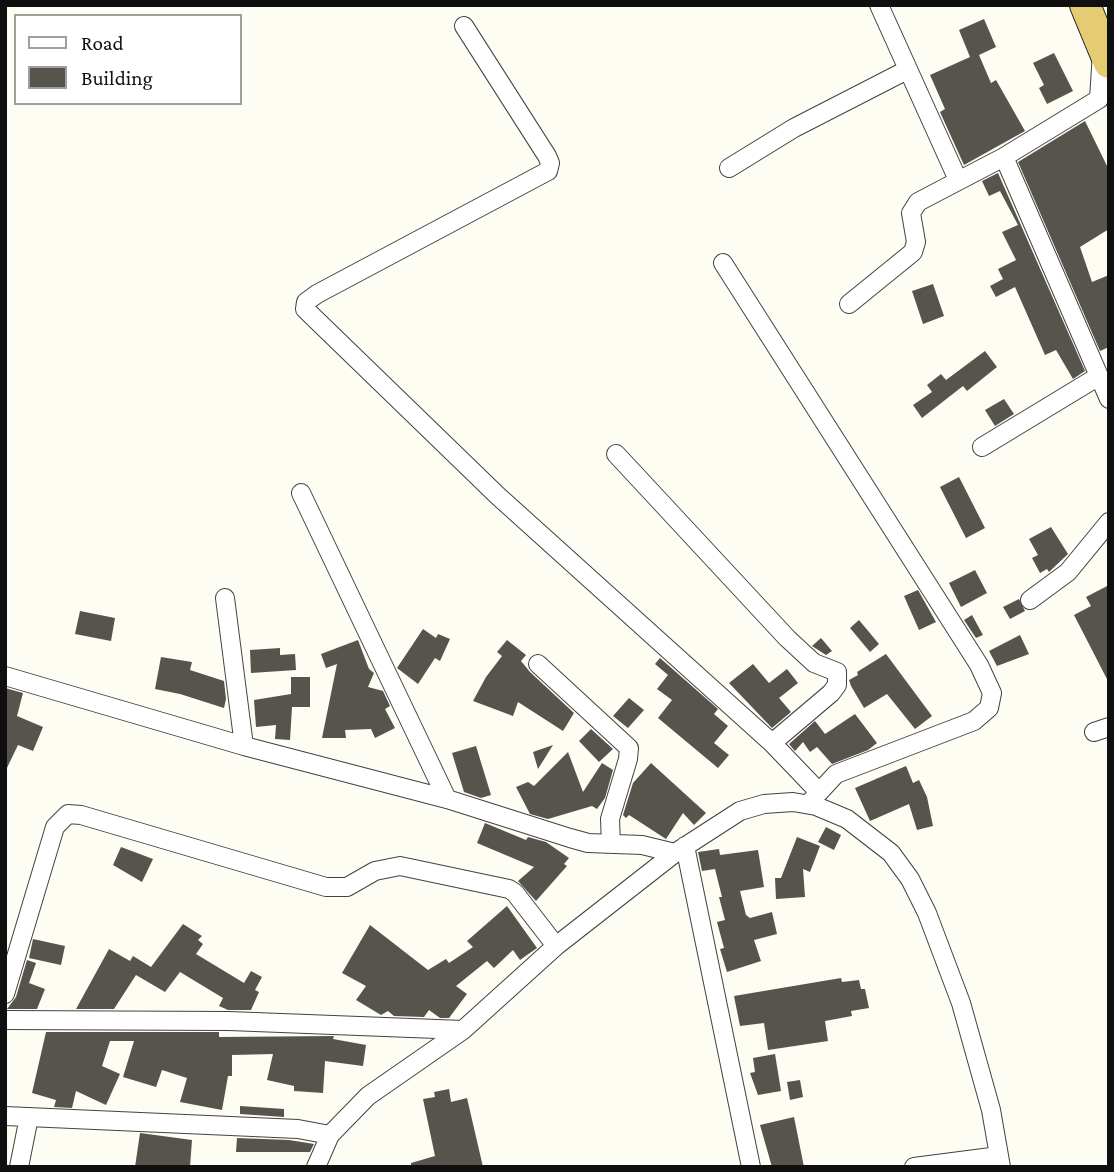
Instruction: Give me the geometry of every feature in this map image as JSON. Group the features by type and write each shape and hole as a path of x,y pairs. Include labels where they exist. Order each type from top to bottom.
{"highway":[{"path":"1085,5 1106,55"}],"street":[{"path":"879,5 906,70 958,180"},
{"path":"464,26 547,156 550,163 548,171 317,294 306,302 304,309 498,496 772,743 813,798 870,835 891,853 909,878 927,913 961,1003 991,1110 1000,1162 914,1167"},
{"path":"849,304 913,252 916,242 911,213 914,206 1004,157 1099,99 1106,55"},
{"path":"729,168 794,128 906,70"},
{"path":"1004,157 1109,399"},
{"path":"316,1167 330,1135 368,1096 463,1030 556,946 680,849 740,811 764,804 813,798 829,779 852,767 974,721 989,708 992,693 979,664 723,263"},
{"path":"982,447 1099,376"},
{"path":"616,454 787,638 814,663 837,672 837,685 831,693 772,743"},
{"path":"300,493 447,799"},
{"path":"1030,600 1068,572 1109,522"},
{"path":"225,598 244,746"},
{"path":"538,664 629,748 609,826 611,844"},
{"path":"5,676 244,746 447,799 570,838 680,849"},
{"path":"5,994 55,827 68,814 81,815 326,887 347,887 387,866 400,866 509,889 556,946"},
{"path":"680,849 751,1167"},
{"path":"5,1020 229,1021 463,1030"},
{"path":"5,1116 299,1129 330,1135"},
{"path":"19,1167 29,1117"}],"building":[{"path":"984,19 996,47 979,55 991,83 996,80 1025,131 964,165 940,112 945,109 930,75 970,57 959,30"},
{"path":"1054,53 1073,91 1047,104 1039,88 1044,85 1033,63"},
{"path":"1085,121 1109,170 1109,229 1080,247 1092,282 1109,275 1109,347 1100,351 1018,162"},
{"path":"998,173 1085,371 1073,379 1056,350 1045,355 1015,287 996,297 990,286 1003,279 998,269 1016,260 1002,232 1018,225 1000,191 989,196 982,181"},
{"path":"933,284 944,316 923,324 912,291"},
{"path":"985,351 997,367 967,391 963,386 922,418 913,405 932,392 927,385 941,374 946,380"},
{"path":"1004,399 1014,414 995,426 985,410"},
{"path":"959,477 985,528 966,538 940,487"},
{"path":"1051,527 1068,554 1049,572 1047,569 1040,573 1032,558 1038,555 1029,539"},
{"path":"975,570 987,593 961,607 949,583"},
{"path":"1109,585 1109,683 1074,615 1091,606 1086,597"},
{"path":"918,590 936,622 919,630 904,596"},
{"path":"1019,599 1025,611 1010,619 1003,607"},
{"path":"80,611 115,618 111,641 75,634"},
{"path":"972,615 983,635 976,638 964,620"},
{"path":"859,620 879,644 870,652 850,628"},
{"path":"423,629 436,638 438,634 450,639 440,661 435,658 418,684 397,668"},
{"path":"1020,635 1029,654 997,666 989,651"},
{"path":"821,638 832,651 826,655 812,646"},
{"path":"358,640 369,669 374,673 368,687 383,691 390,706 385,709 395,728 375,738 371,729 345,730 346,738 322,738 337,664 326,668 321,654"},
{"path":"507,640 526,655 521,661 530,672 574,713 563,731 518,702 513,716 473,701 502,656 497,652"},
{"path":"280,648 280,655 295,654 296,670 251,673 250,650"},
{"path":"886,654 932,716 915,729 887,694 864,708 851,686 849,680 858,675 857,672"},
{"path":"161,657 192,662 190,670 224,681 224,708 155,689"},
{"path":"660,658 718,709 714,714 728,726 714,743 729,755 718,768 658,718 672,700 657,689 668,675 655,664"},
{"path":"753,664 769,683 787,669 798,683 779,698 791,712 772,728 729,683"},
{"path":"291,677 310,677 310,707 292,707 290,740 275,739 276,725 256,727 254,700 291,694"},
{"path":"5,688 23,693 17,716 43,727 33,751 18,745 5,772"},
{"path":"629,698 644,710 628,728 613,716"},
{"path":"855,714 877,743 868,750 832,764 817,747 810,752 803,742 795,751 789,744 815,721 825,734"},
{"path":"591,729 613,749 599,762 579,741"},
{"path":"553,745 538,769 533,752"},
{"path":"476,746 491,795 481,798 464,792 452,753"},
{"path":"568,752 583,792 602,763 613,770 605,798 597,809 592,806 548,819 530,814 516,787 528,782 534,786"},
{"path":"651,763 706,813 694,825 683,813 666,839 629,815 626,818 623,815 633,783"},
{"path":"906,766 913,783 919,780 927,797 933,826 917,830 909,804 870,821 855,788"},
{"path":"485,823 526,840 528,837 546,842 569,858 564,864 567,866 536,901 518,881 534,867 477,843"},
{"path":"826,827 841,835 834,850 818,842"},
{"path":"797,837 820,846 810,872 803,869 805,897 776,899 775,878 781,878"},
{"path":"121,847 153,859 142,882 113,865"},
{"path":"719,849 720,855 758,850 764,887 740,891 746,915 750,918 772,912 777,934 754,940 761,961 727,972 720,949 724,948 717,922 725,920 719,897 722,897 715,869 702,871 698,852"},
{"path":"507,906 537,948 520,960 513,950 494,968 487,961 456,986 467,994 449,1018 440,1018 429,1010 424,1017 394,1016 388,1011 381,1015 356,1000 366,986 342,973 370,925 428,970 446,959 449,963 473,947 467,941"},
{"path":"183,924 202,936 198,940 203,944 196,954 244,983 251,971 262,977 255,990 259,992 251,1010 228,1010 219,1006 223,998 180,972 165,992 136,975 114,1009 76,1009 109,949 130,961 133,956 151,967"},
{"path":"33,939 65,946 61,965 29,958"},
{"path":"27,960 36,963 29,983 45,989 37,1009 7,1009 16,997"},
{"path":"841,978 842,982 859,980 861,989 865,989 869,1008 851,1011 852,1016 825,1021 828,1041 768,1050 764,1023 740,1026 734,996"},
{"path":"46,1032 219,1032 219,1037 334,1036 333,1039 366,1045 363,1066 325,1061 323,1093 294,1091 294,1086 267,1080 273,1054 232,1055 232,1076 228,1076 222,1110 180,1102 187,1078 162,1070 156,1087 123,1077 134,1041 110,1041 102,1066 120,1074 106,1105 76,1091 72,1108 54,1107 56,1100 32,1093"},
{"path":"775,1054 781,1091 758,1095 750,1073 755,1072 753,1058"},
{"path":"800,1080 803,1097 790,1100 787,1082"},
{"path":"449,1089 451,1102 467,1098 483,1167 411,1167 411,1163 435,1156 423,1099 435,1097 434,1092"},
{"path":"240,1106 284,1109 284,1117 240,1114"},
{"path":"794,1117 804,1167 772,1167 760,1125"},
{"path":"140,1133 192,1140 190,1167 135,1167"},
{"path":"237,1138 314,1144 310,1152 236,1152"}]}
